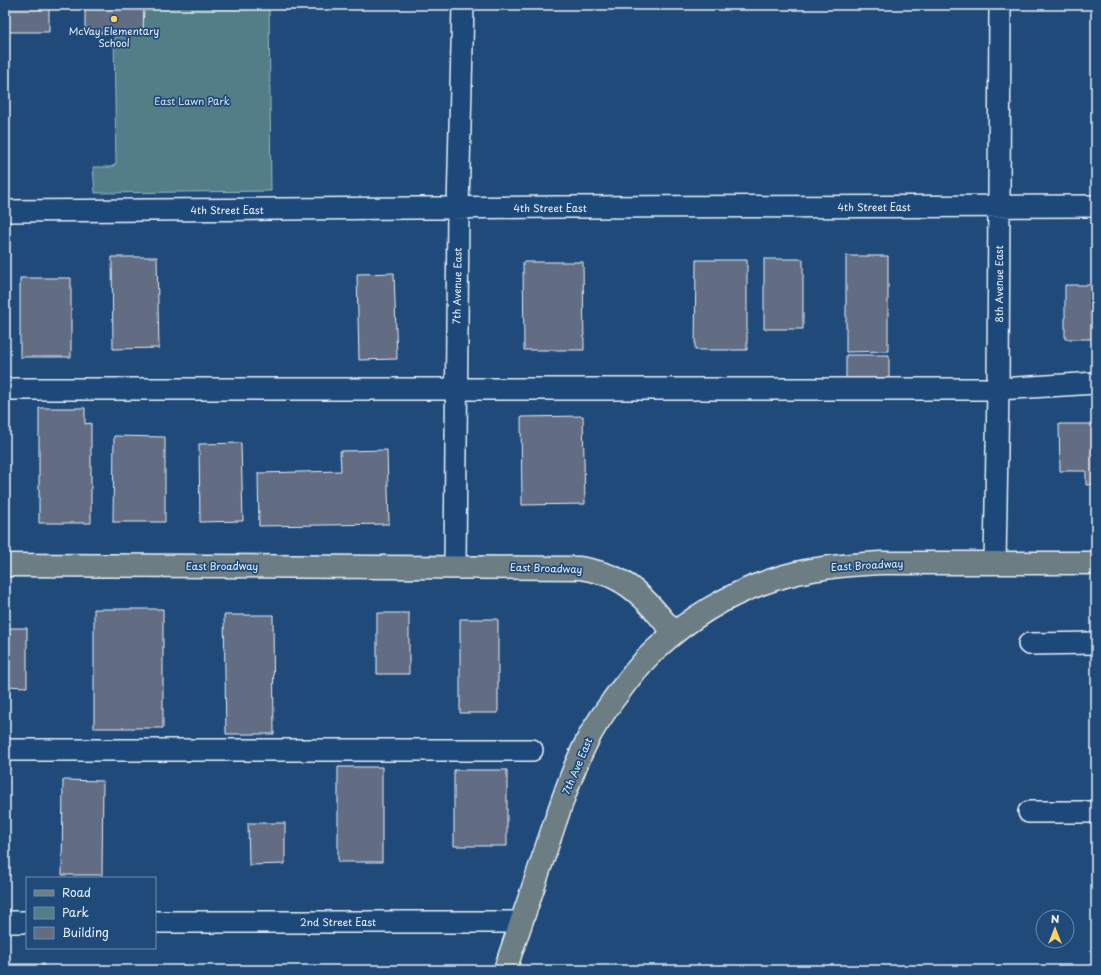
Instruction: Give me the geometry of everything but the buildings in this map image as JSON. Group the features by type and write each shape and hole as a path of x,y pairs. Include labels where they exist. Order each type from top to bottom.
{"main road":[{"name":"East Broadway","path":"5,566 580,568 599,572 616,578 632,589 648,602 674,633 703,612 735,595 772,580 809,570 846,565 880,563 1096,563"},
{"name":"7th Ave East","path":"505,970 564,795 589,738 603,714 626,683 654,650 674,633"}],"street":[{"name":"7th Avenue East","path":"455,567 458,208 462,5"},
{"name":"8th Avenue East","path":"995,563 998,388 1000,5"},
{"name":"4th Street East","path":"5,211 1096,206"},
{"path":"5,389 998,388 1096,383"},
{"path":"1029,644 1096,643"},
{"path":"5,750 532,750"},
{"path":"1029,812 1096,812"},
{"path":"5,922 26,922"},
{"name":"2nd Street East","path":"156,922 522,922"}],"green space":[{"name":"East Lawn Park","path":"144,5 269,5 271,191 95,193 93,167 111,167 116,164 114,37 143,33"}],"place":[{"name":"McVay Elementary School","path":"114,19"}]}
